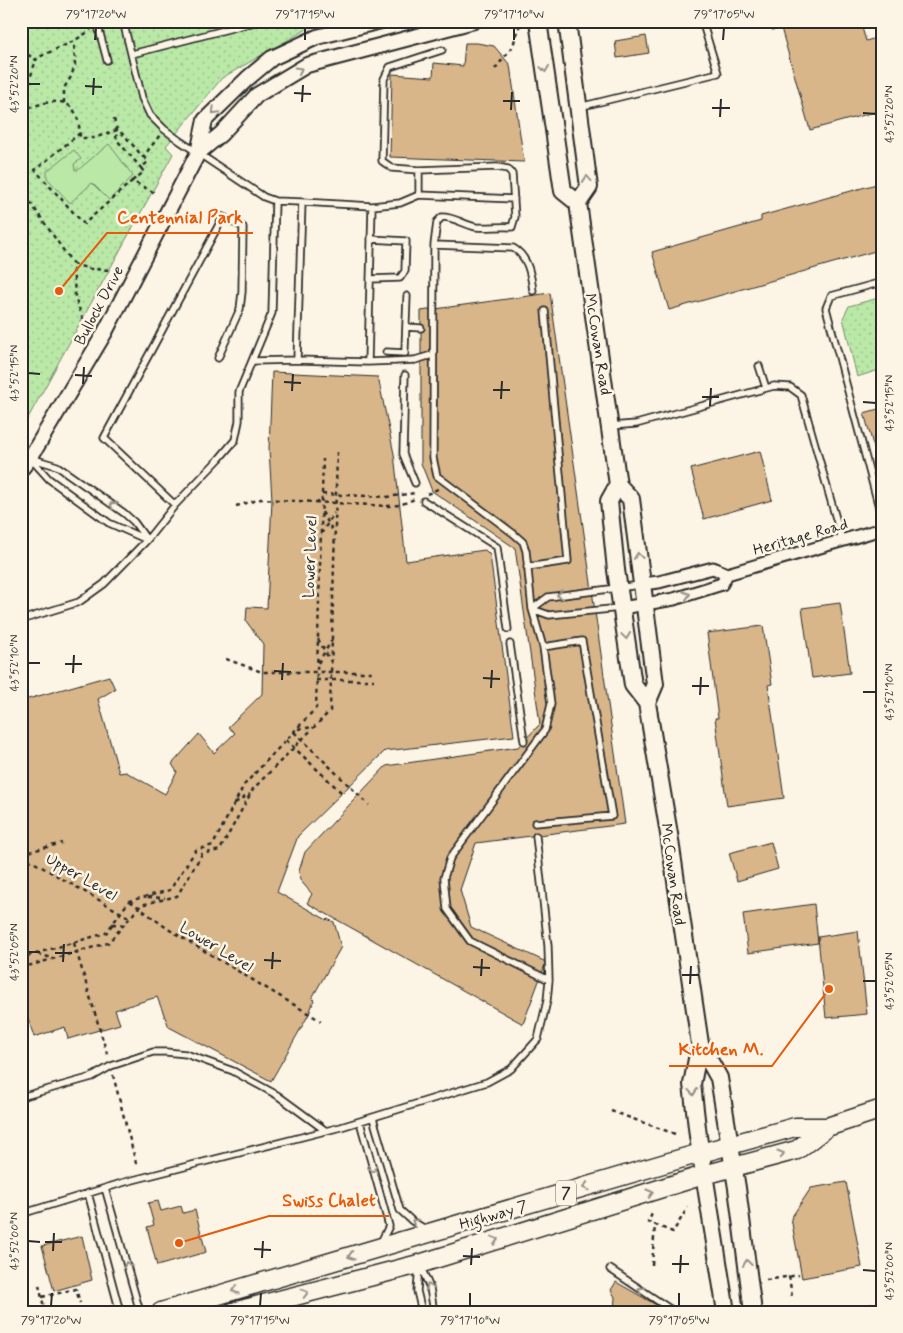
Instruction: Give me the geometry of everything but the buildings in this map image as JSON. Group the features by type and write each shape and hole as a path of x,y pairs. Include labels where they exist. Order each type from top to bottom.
{"main road":[{"path":"538,21 563,191 578,203 589,186 567,21"},
{"name":"McCowan Road","path":"578,203 618,485 631,499 655,684 647,704"},
{"name":"McCowan Road","path":"618,485 609,501 618,588 633,685 647,704 669,834 700,1044 692,1084 700,1154 726,1312"},
{"name":"McCowan Road","path":"700,1044 719,1078 734,1167 753,1312"},
{"name":"Highway 7","path":"233,1312 419,1264 704,1175 796,1150 827,1127 882,1108"},
{"name":"Highway 7","path":"161,1312 730,1145 795,1127 827,1127"}],"street":[{"name":"Bullock Drive","path":"21,469 26,455 104,334 198,153 205,120 248,78 272,58 317,37 361,24 381,21"},
{"name":"Bullock Drive","path":"198,153 220,134 257,95 307,66 474,21"},
{"name":"Heritage Road","path":"642,584 659,582 713,568 727,574 882,529"},
{"name":"Heritage Road","path":"622,608 674,599 722,584 727,574"}],"lane":[{"path":"102,21 99,30 107,60"},
{"path":"122,21 142,98 150,115 164,129 264,197 275,201 372,206 400,203 419,195 514,199"},
{"path":"132,54 258,21"},
{"path":"579,108 718,73 702,21"},
{"path":"442,50 390,67 384,79 382,161 392,168 419,170 497,167 508,169 512,174 515,218 512,226 477,227 462,223 452,217 442,217 437,222 434,245 432,355 433,458 437,476 523,542 526,550 532,609 543,647 551,704 545,730 450,858 444,878 447,909 470,941 549,980"},
{"path":"419,170 419,195"},
{"path":"21,620 79,602 104,584 147,540 175,505 235,440 239,392 272,312 275,201"},
{"path":"297,360 302,202"},
{"path":"368,362 372,206"},
{"path":"175,505 104,438 223,217 243,227 242,292 240,309 218,358"},
{"path":"370,279 400,278 405,271 406,241 371,239"},
{"path":"434,245 513,248 520,252 530,270 533,291"},
{"path":"882,282 831,296 826,308 882,519"},
{"path":"386,352 405,351 406,296"},
{"path":"527,567 568,560 545,311"},
{"path":"406,327 420,328"},
{"path":"253,361 368,362 415,360 432,355"},
{"path":"759,366 766,388"},
{"path":"405,375 403,454 415,483"},
{"path":"611,426 636,424 774,386 790,387 801,394 842,540"},
{"path":"26,455 57,466 124,513 134,522 147,540"},
{"path":"26,455 49,480 109,523 147,540"},
{"path":"424,501 471,533 499,545 508,629"},
{"path":"532,609 548,597 642,584"},
{"path":"532,609 549,616 622,608"},
{"path":"535,823 612,816 582,641 543,647"},
{"path":"510,644 524,741"},
{"path":"21,1214 105,1188 215,1158 360,1122 487,1082 511,1069 538,1039 547,1001 549,980 548,946 536,836"},
{"path":"21,1097 92,1077 110,1066 153,1052 186,1054 233,1071 277,1096 326,1131"},
{"path":"373,1118 400,1210 412,1221 431,1232"},
{"path":"360,1122 389,1226 377,1248"},
{"path":"105,1188 140,1312"},
{"path":"88,1193 120,1312"},
{"path":"419,1264 418,1290 422,1312"},
{"path":"419,1264 430,1288 434,1312"},
{"path":"610,1269 670,1308 670,1312"}],"path":[{"path":"495,69 513,46 518,28 522,24"},
{"path":"21,108 36,60 74,41 91,30"},
{"path":"64,103 64,88 71,77 75,65 74,41"},
{"path":"21,50 36,60"},
{"path":"21,108 47,101 64,103 75,109 79,120 80,138 94,138 116,130"},
{"path":"80,133 35,170 84,224 144,172 116,139 114,119"},
{"path":"142,155 143,157 164,129"},
{"path":"116,130 125,136 148,162 141,168"},
{"path":"132,181 155,193"},
{"path":"21,189 74,264 75,297 84,322"},
{"path":"74,264 90,269 112,270"},
{"name":"Upper Level","path":"21,963 28,966 108,943 142,905 177,896 202,854 220,850 253,789 330,711 337,452"},
{"name":"Lower Level","path":"148,904 164,892 170,890 196,850 213,845 244,785 316,708 323,459"},
{"path":"236,506 261,498 336,504 400,505 449,485"},
{"name":"Lower Level","path":"322,494 388,497 419,492"},
{"path":"320,535 336,511"},
{"path":"321,512 335,535"},
{"path":"318,639 332,664"},
{"path":"317,664 332,640"},
{"path":"226,659 262,672 373,672"},
{"path":"316,680 374,680"},
{"path":"297,729 314,727"},
{"path":"294,732 369,805"},
{"path":"286,740 342,793"},
{"path":"234,804 250,794"},
{"path":"21,855 62,843"},
{"name":"Upper Level","path":"21,855 131,918"},
{"path":"21,952 27,956 106,933 129,901 164,892"},
{"path":"144,897 168,898"},
{"name":"Lower Level","path":"129,901 168,929 321,1021"},
{"path":"112,924 125,925"},
{"path":"73,942 110,1066 137,1168"},
{"path":"36,953 53,958"},
{"path":"611,1111 675,1134"},
{"path":"652,1214 648,1222 672,1232 688,1207"},
{"path":"652,1265 655,1224"},
{"path":"766,1280 799,1275"},
{"path":"789,1276 792,1297"},
{"path":"39,1285 45,1312"},
{"path":"42,1297 76,1289 80,1303"}],"green space":[{"path":"21,21 321,21 222,78 166,146 173,154 22,429"},
{"path":"109,144 133,176 109,200 92,183 70,203 47,178 47,171 74,150 81,159 74,164 75,170 78,170"},
{"path":"882,297 882,369 857,377 843,318 849,306"}],"place":[{"name":"Centennial Park","path":"59,291"},
{"name":"Kitchen M.","path":"829,989"},
{"name":"Swiss Chalet","path":"179,1243"}]}
